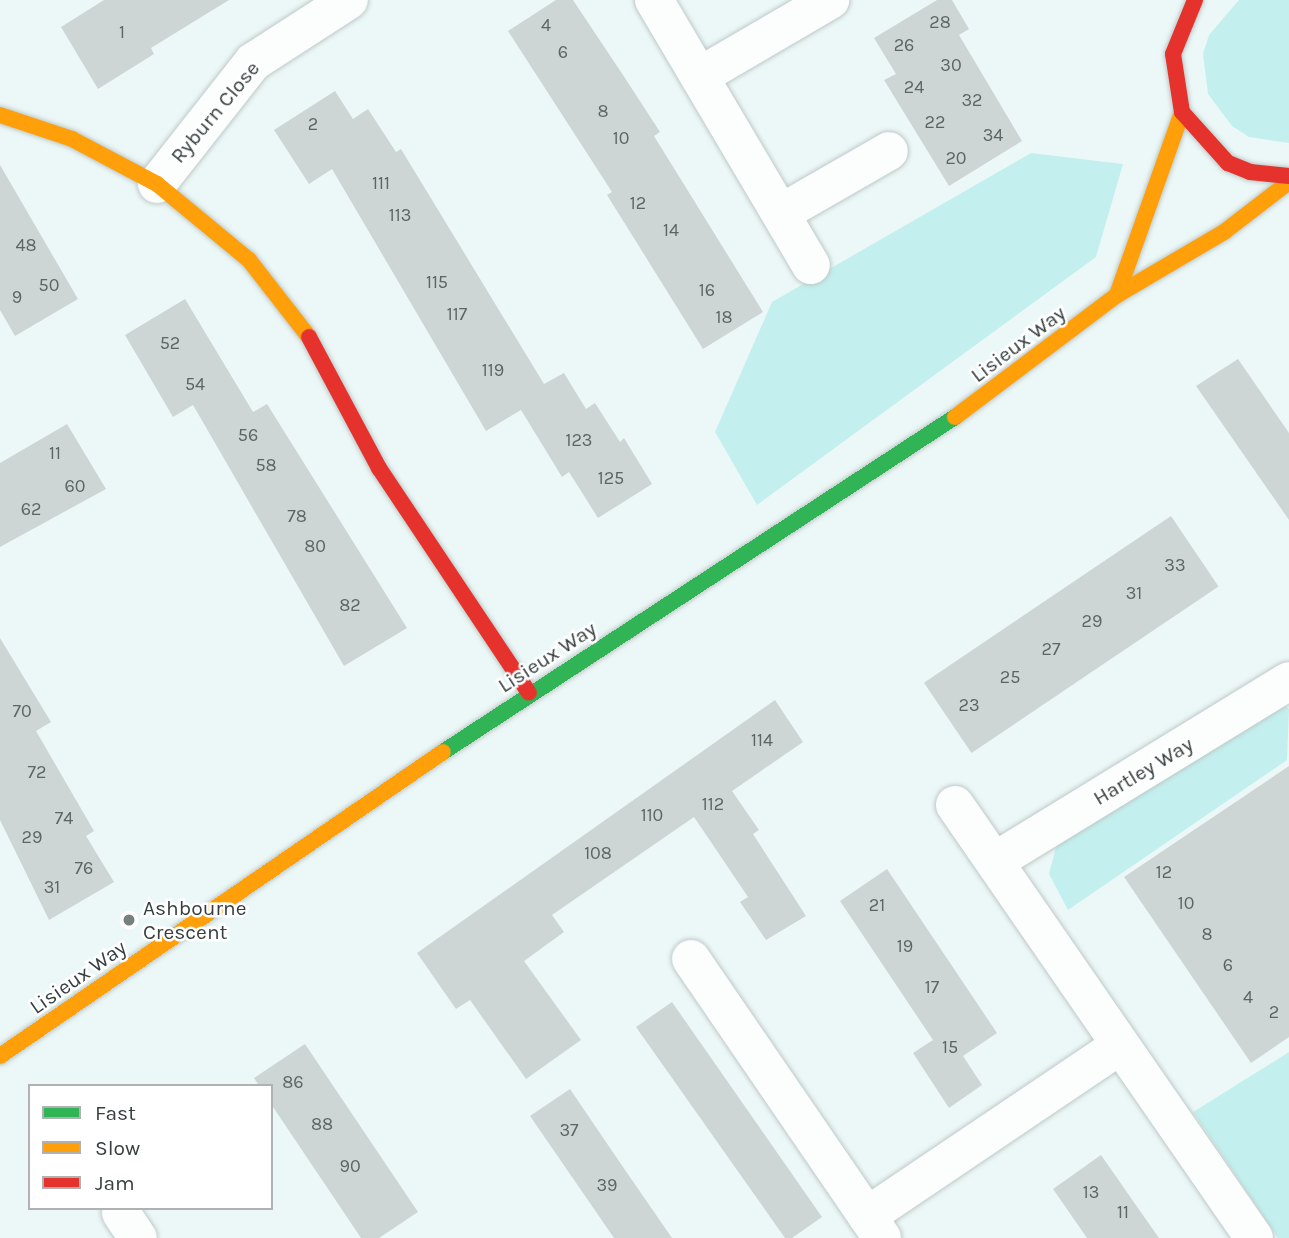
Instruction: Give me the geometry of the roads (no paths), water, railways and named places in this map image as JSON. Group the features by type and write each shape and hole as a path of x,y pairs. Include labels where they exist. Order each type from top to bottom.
{"street":[{"name":"Ryburn Close","path":"157,184 253,62 349,0"},
{"path":"654,0 783,212 810,265"},
{"path":"700,76 830,0"},
{"path":"1195,0 1183,8 1172,74 1182,112 1210,149 1228,163 1250,172 1289,179"},
{"path":"1117,295 1147,222 1182,112"},
{"path":"0,115 72,139 157,184 249,260 306,331 379,468 529,693"},
{"path":"783,212 889,151"},
{"name":"Lisieux Way","path":"0,1056 529,693 942,426 1117,295 1224,232 1289,179"},
{"name":"Hartley Way","path":"997,860 1289,681"},
{"path":"955,805 997,860 1119,1045 1254,1238"},
{"path":"691,959 875,1227 1119,1045"}],"place":[{"name":"Ashbourne Crescent","path":"129,920"}]}
